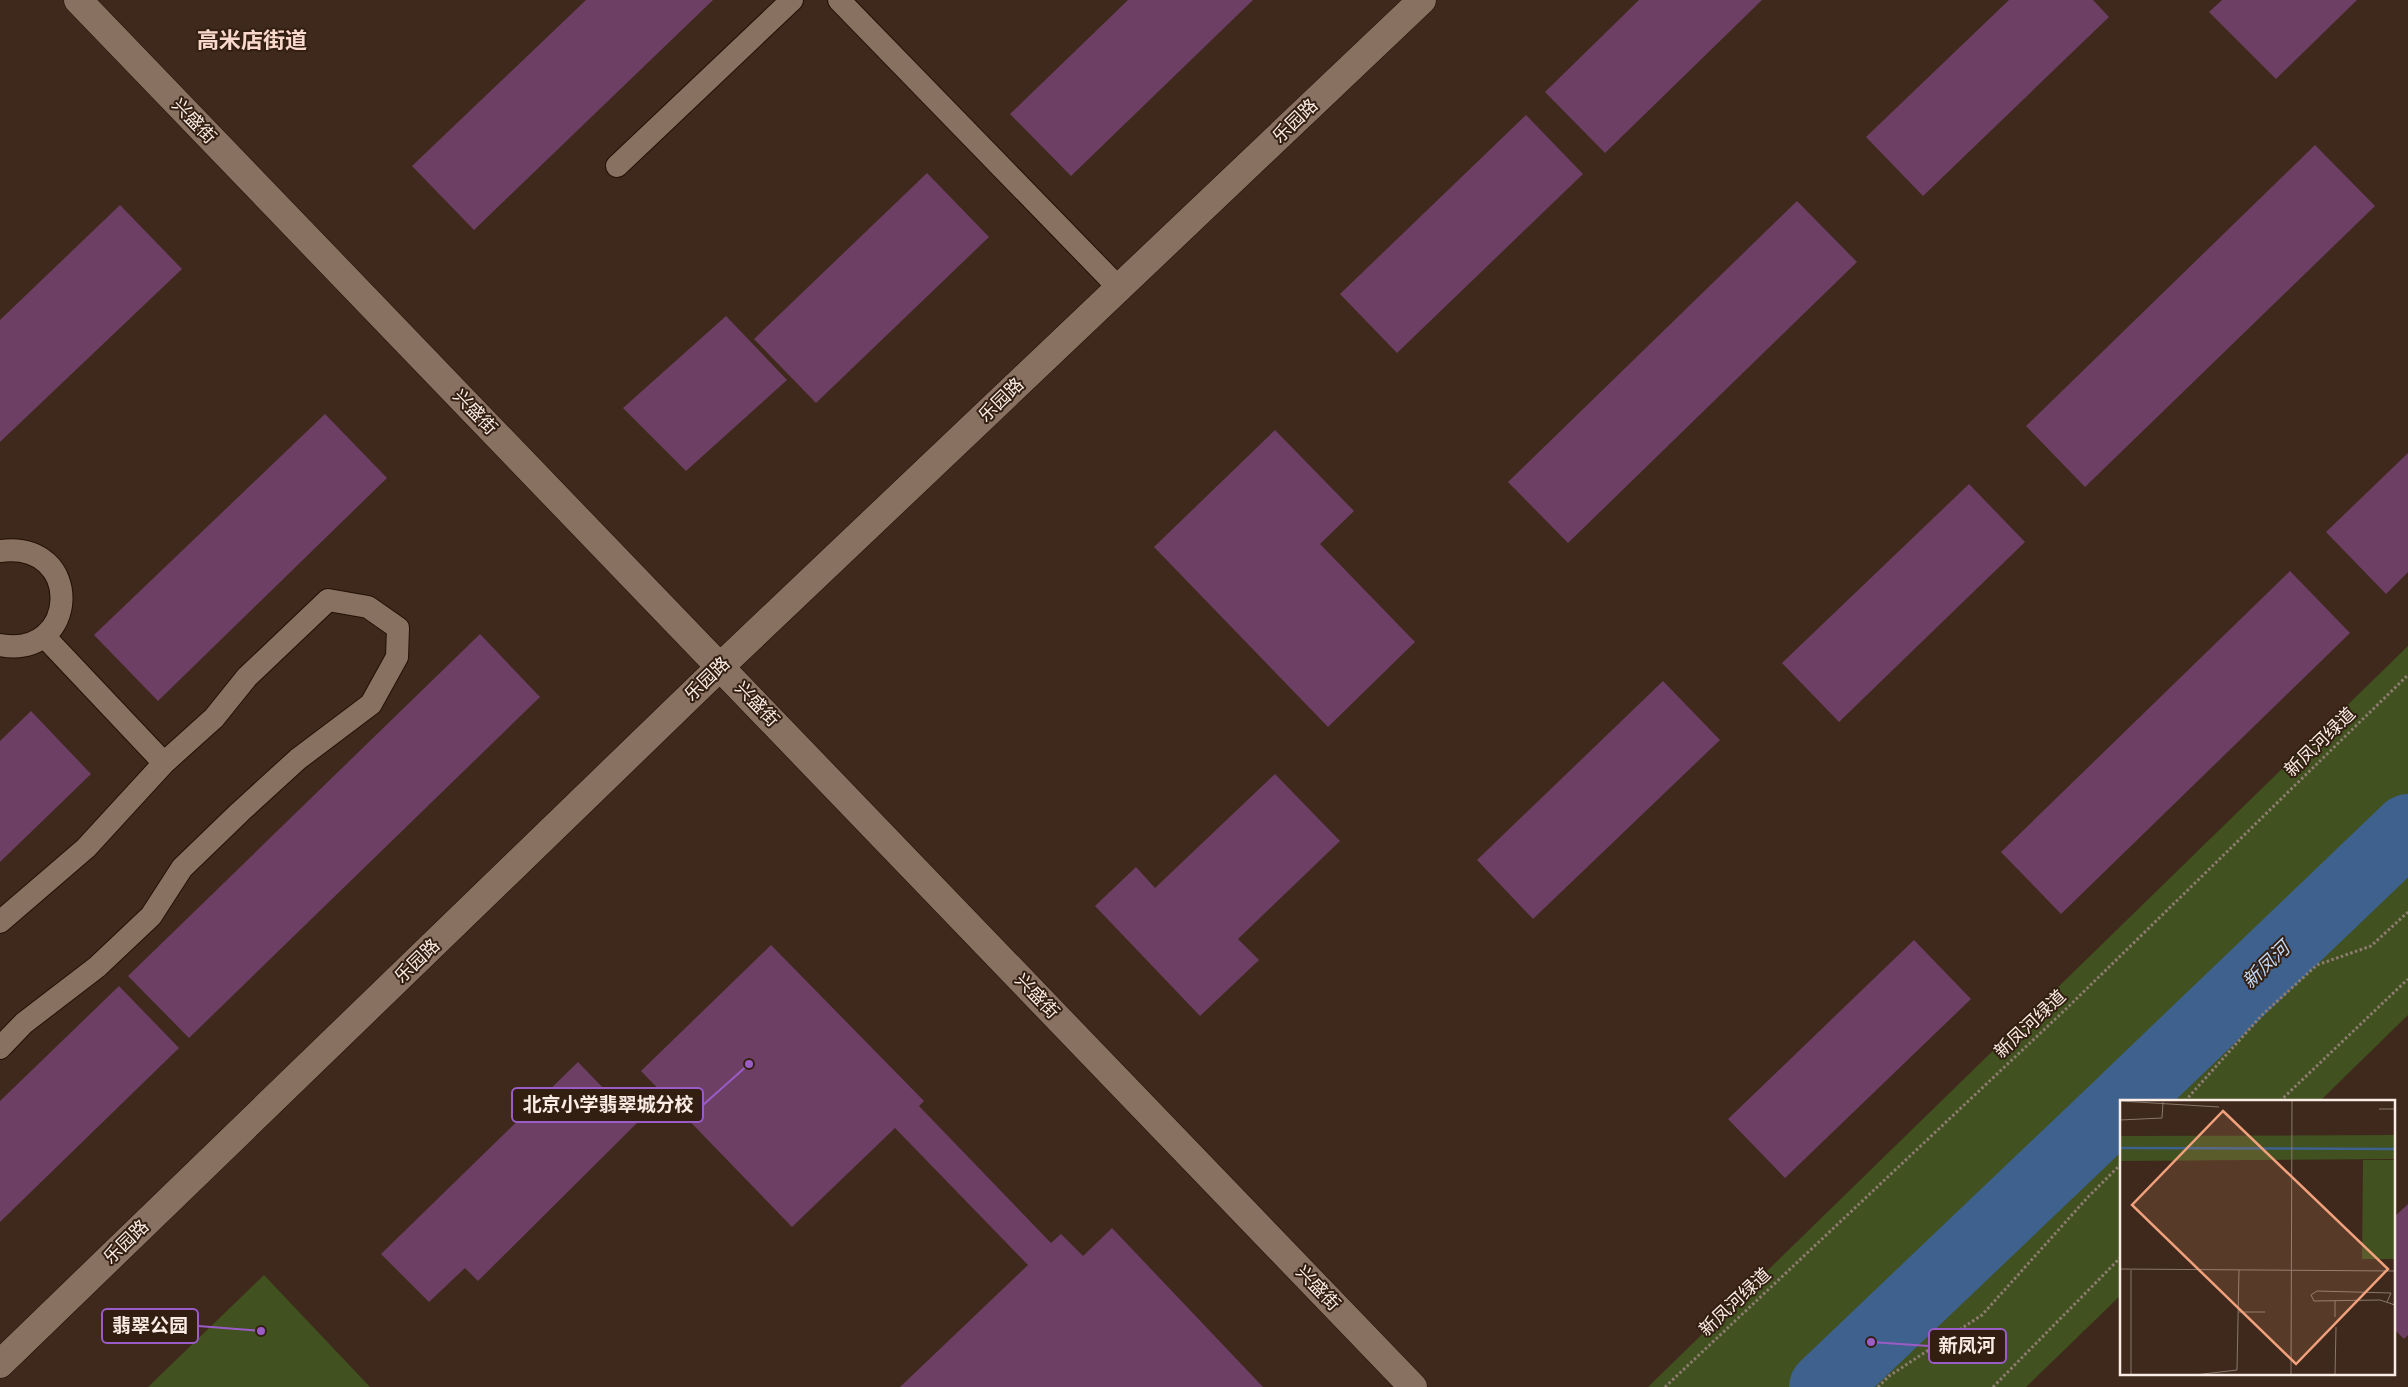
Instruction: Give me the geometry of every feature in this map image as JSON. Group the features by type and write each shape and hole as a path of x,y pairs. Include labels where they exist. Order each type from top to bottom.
{"street":[{"name":"兴盛街","path":"78,0 1413,1387"},
{"name":"乐园路","path":"0,1364 721,666 1422,0"}],"lane":[{"path":"617,166 792,0"},
{"path":"839,0 1119,288"},
{"path":"0,551 16,549 32,552 46,562 57,575 62,590 62,608 55,624 44,636 31,644 16,647 0,645"},
{"path":"0,922 86,848 164,763 214,718 247,677 328,600 368,607 398,628 397,656 371,704 298,759 240,812 182,868 151,916 97,967 24,1023 0,1048"},
{"path":"44,636 164,763"}],"path":[{"name":"新凤河绿道","path":"1665,1387 2067,1008 2408,675"},
{"path":"2186,1100 2262,1015 2316,965 2371,946 2408,912"},
{"path":"2281,1100 2408,978"},
{"path":"1878,1387 1889,1376 1982,1315 2088,1197 2120,1166"},
{"path":"1993,1387 2120,1258"}],"green space":[{"path":"2408,646 2408,1015 2321,1100 2120,1100 2120,1296 2026,1387 1648,1387"},
{"path":"264,1275 370,1387 148,1387"}],"building":[{"path":"586,0 713,0 474,230 412,166"},
{"path":"1128,0 1253,0 1071,176 1010,114"},
{"path":"1639,0 1762,0 1605,153 1545,92"},
{"path":"2009,0 2093,0 2109,17 1923,196 1866,137"},
{"path":"2222,0 2357,0 2276,79 2209,12"},
{"path":"1526,115 1583,174 1397,353 1340,294"},
{"path":"2315,145 2375,206 2085,487 2026,426"},
{"path":"927,173 989,237 816,403 754,339"},
{"path":"1797,201 1857,262 1568,543 1508,482"},
{"path":"120,205 182,269 0,442 0,320"},
{"path":"726,316 787,380 686,471 623,408"},
{"path":"325,414 387,478 158,701 94,635"},
{"path":"1275,430 1354,511 1320,544 1415,642 1328,727 1154,547"},
{"path":"2408,453 2408,572 2386,594 2326,532"},
{"path":"1969,484 2025,542 1839,722 1782,663"},
{"path":"2290,571 2350,633 2061,914 2001,852"},
{"path":"480,634 540,697 189,1038 128,976"},
{"path":"1663,681 1720,740 1533,919 1477,860"},
{"path":"31,711 91,774 0,862 0,741"},
{"path":"1275,774 1340,841 1238,939 1259,960 1200,1016 1095,906 1136,867 1155,888"},
{"path":"1914,940 1971,999 1785,1178 1728,1119"},
{"path":"771,945 924,1101 919,1106 1051,1243 1061,1234 1083,1256 1112,1228 1263,1387 900,1387 1028,1265 895,1128 792,1227 641,1071"},
{"path":"119,986 179,1048 0,1222 0,1101"},
{"path":"578,1062 637,1123 478,1281 465,1268 429,1302 381,1254"},
{"path":"2408,1204 2408,1335 2404,1339 2396,1331 2396,1215"}],"waterway":[{"name":"新凤河","path":"2125,1100 2408,829"},
{"name":"新凤河","path":"1824,1387 2120,1105"}],"place":[{"name":"北京小学翡翠城分校","path":"749,1064"},
{"name":"翡翠公园","path":"261,1331"},
{"name":"新凤河","path":"1871,1342"}],"district":[{"name":"高米店街道","path":"252,40"}]}
